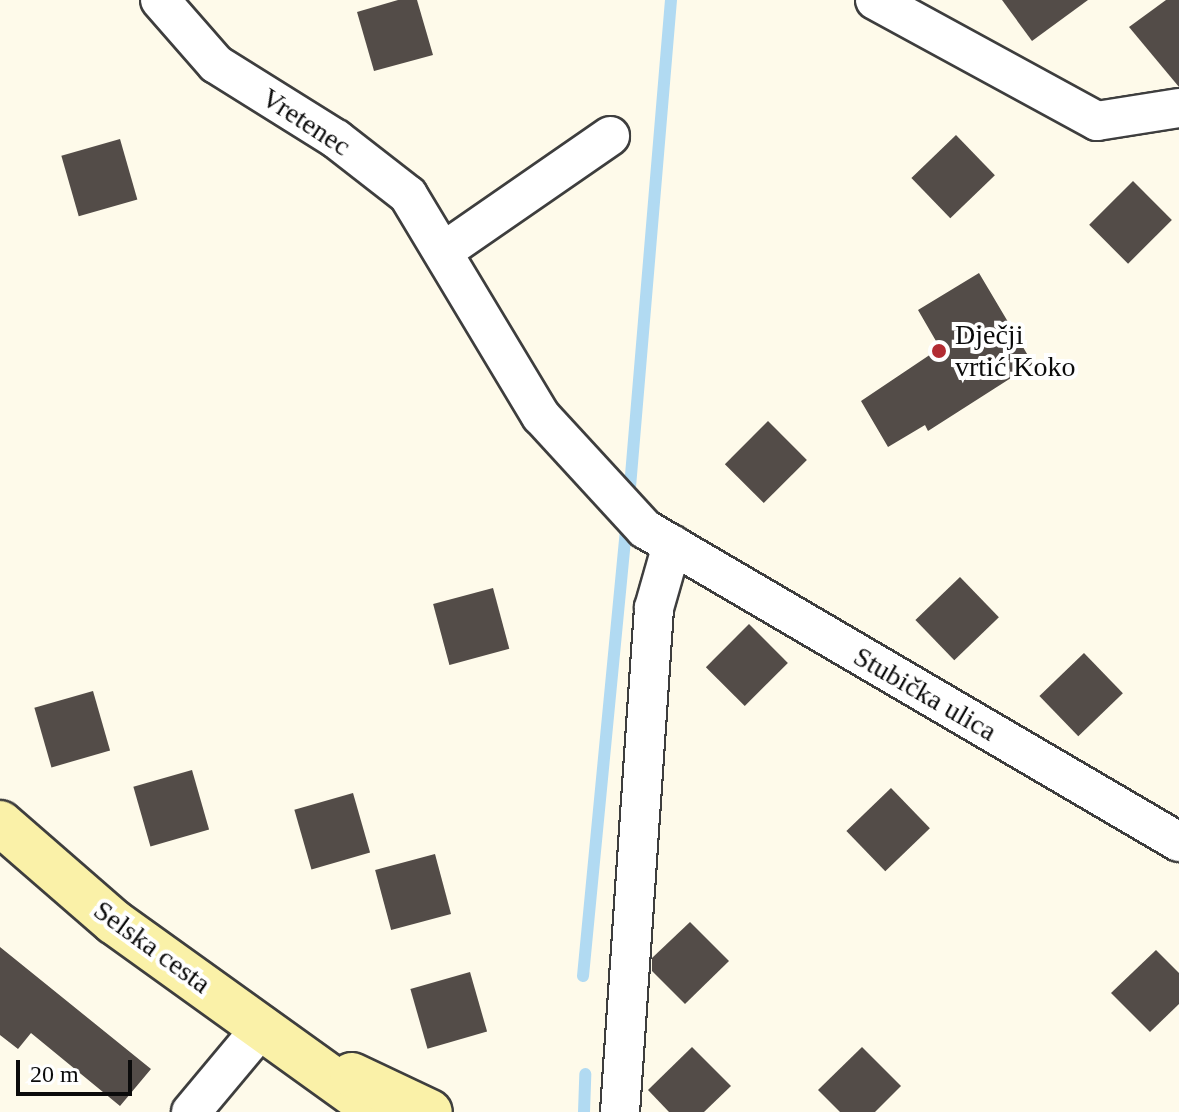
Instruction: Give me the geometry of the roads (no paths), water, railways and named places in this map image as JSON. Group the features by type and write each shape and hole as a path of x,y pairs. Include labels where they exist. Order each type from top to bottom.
{"main road":[{"name":"Selska cesta","path":"0,823 114,922 313,1060 378,1112"},
{"name":"Selska cesta","path":"313,1060 430,1112"}],"street":[{"name":"Vretenec","path":"160,0 216,64 336,139 408,195 541,416 602,486"},
{"path":"875,0 1097,121 1179,108"},
{"path":"444,251 610,136"},
{"name":"Stubička ulica","path":"602,486 658,537 1179,842"},
{"path":"620,1112 658,537"},
{"path":"191,1112 263,1026"}],"waterway":[{"path":"629,499 671,0"},
{"path":"583,976 627,522"},
{"path":"584,1112 585,1074"}],"place":[{"name":"Dječji vrtić Koko","path":"939,351"}]}
